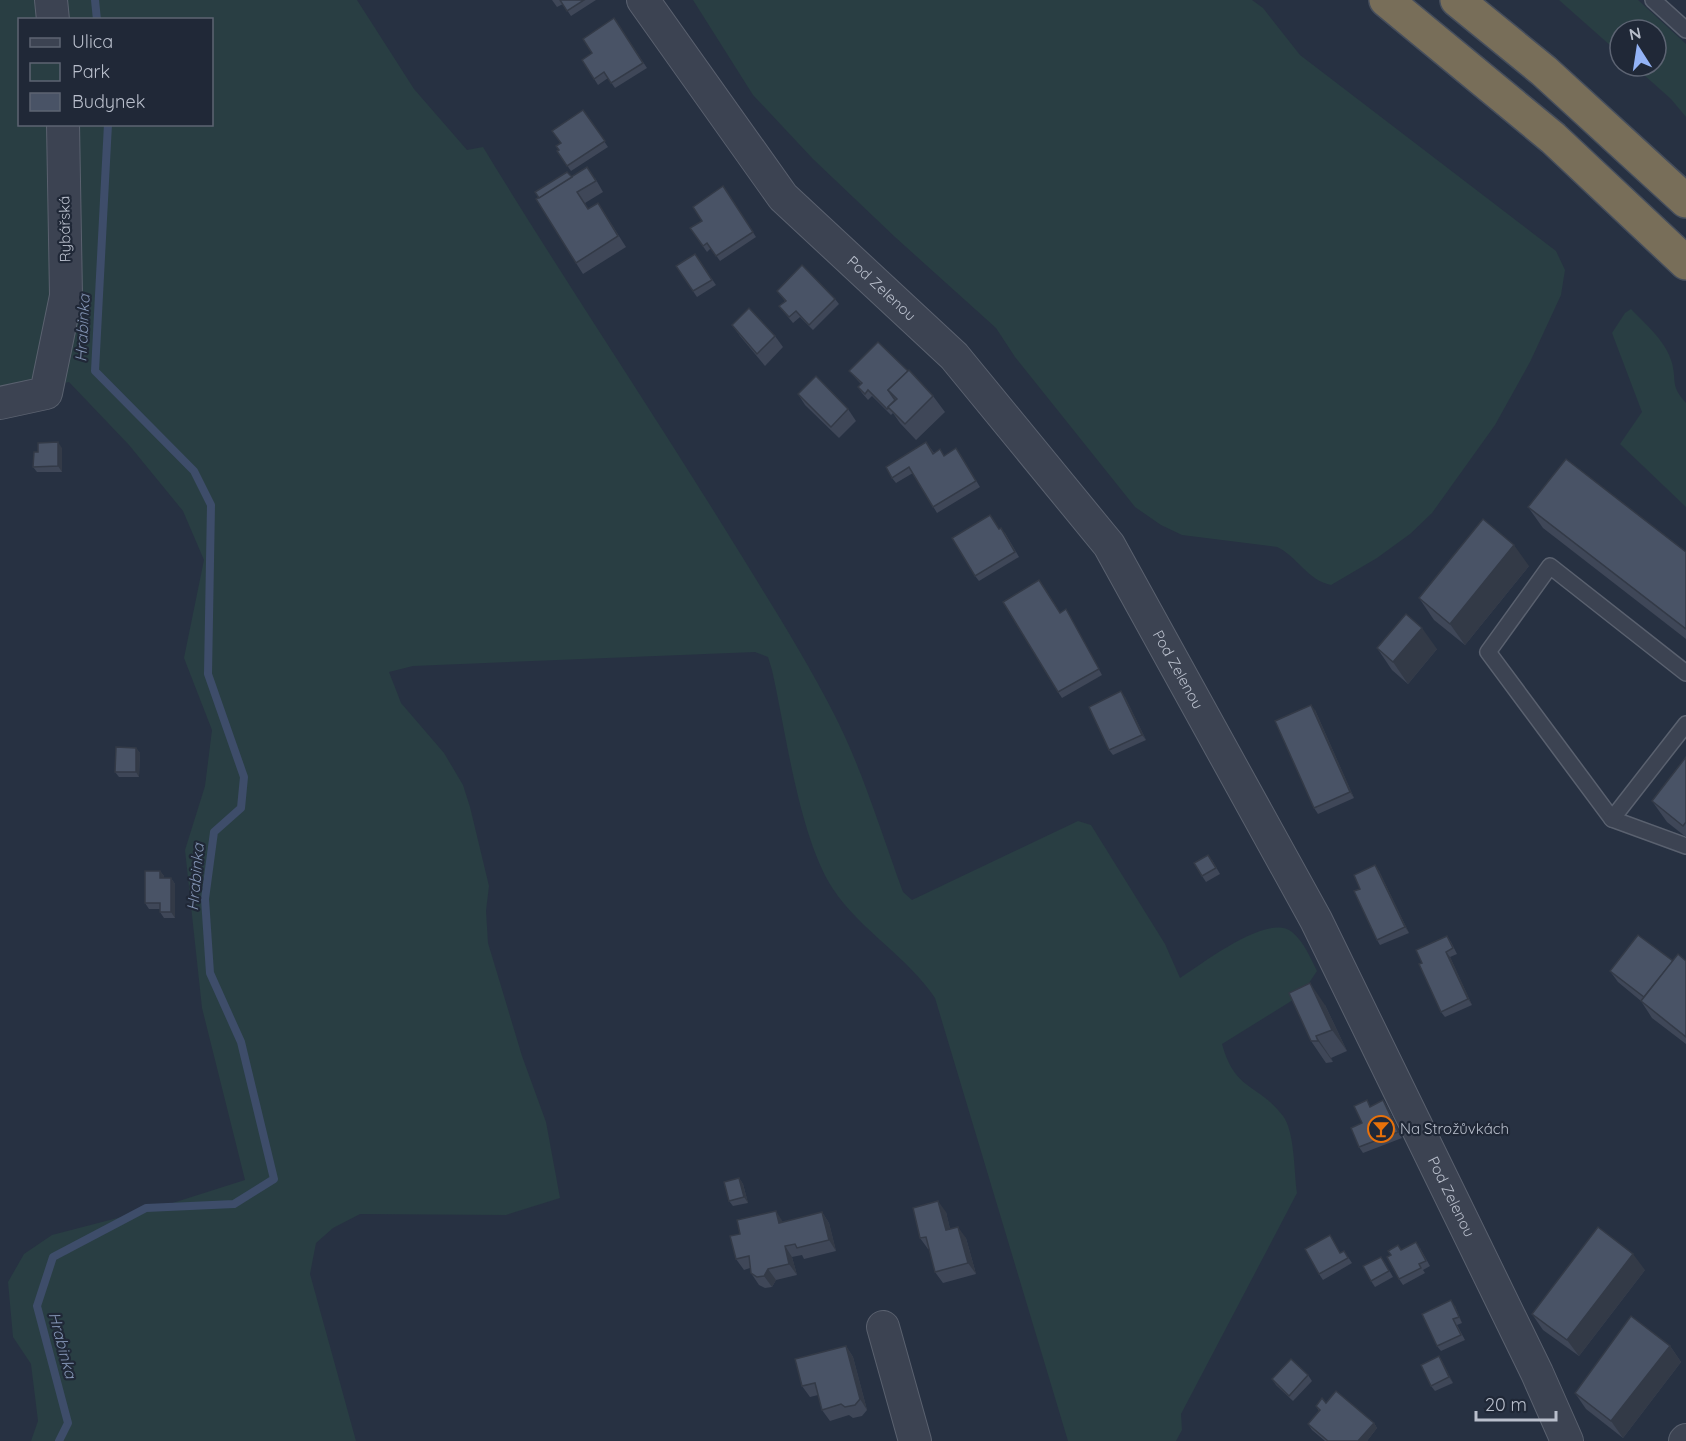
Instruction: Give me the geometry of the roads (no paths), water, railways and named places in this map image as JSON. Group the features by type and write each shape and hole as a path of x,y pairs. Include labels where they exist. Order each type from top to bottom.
{"highway":[{"path":"1386,0 1553,138 1686,263"},
{"path":"1457,0 1568,93 1686,201"}],"street":[{"path":"51,0 53,18"},
{"name":"Pod Zelenou","path":"643,0 783,196 954,356 1109,545 1316,920 1532,1362 1567,1441"},
{"name":"Rybářská","path":"0,403 46,393 66,296 63,126"},
{"path":"883,1327 915,1441"}],"lane":[{"path":"1653,0 1686,30"},
{"path":"1686,673 1550,566 1488,652 1612,819 1686,846"},
{"path":"1612,819 1686,724"}],"waterway":[{"name":"Hrabinka","path":"95,0 97,18"},
{"name":"Hrabinka","path":"59,1441 68,1423 37,1306 53,1257 146,1208 234,1204 274,1179 241,1042 210,973 205,899 214,832 241,808 244,777 208,674 211,505 194,471 95,371 108,126"}],"place":[{"name":"Na Strožůvkách","path":"1381,1129"}]}
